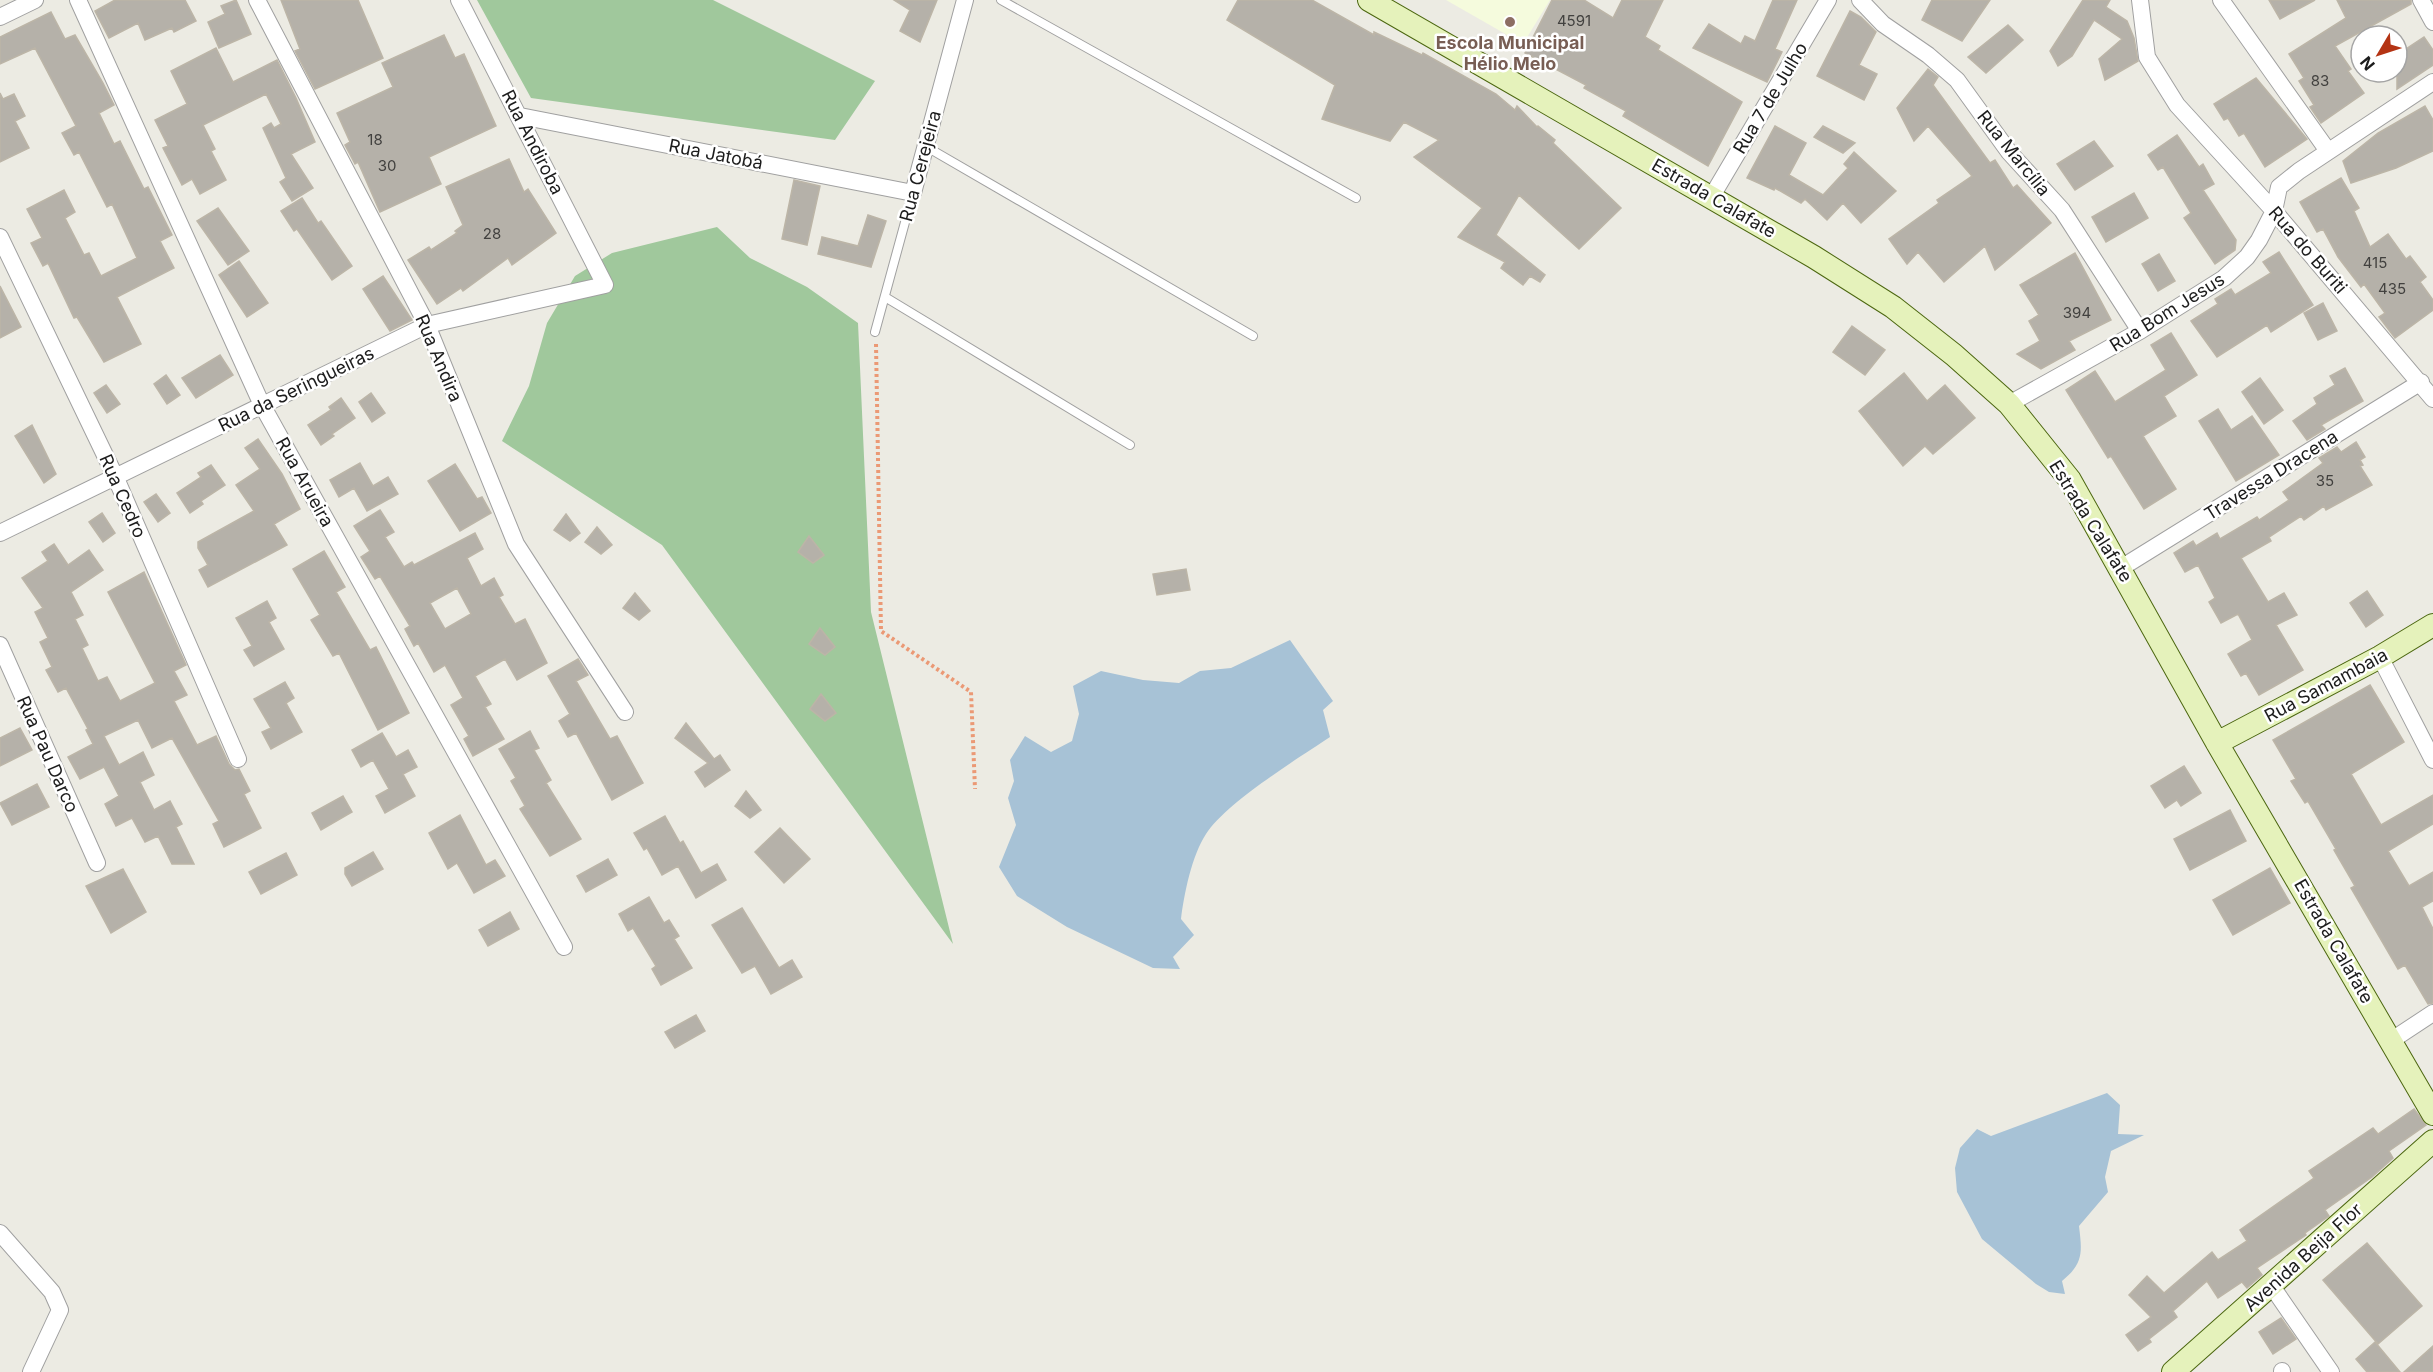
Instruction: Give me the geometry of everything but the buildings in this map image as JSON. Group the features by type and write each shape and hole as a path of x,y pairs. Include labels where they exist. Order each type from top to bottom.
{"street":[{"path":"0,17 35,0"},
{"name":"Rua Arueira","path":"78,0 262,405 564,947"},
{"name":"Rua Andira","path":"257,0 427,325 516,544 625,712"},
{"name":"Rua Andiroba","path":"459,0 605,285"},
{"name":"Rua Cerejeira","path":"913,193 965,0"},
{"name":"Estrada Calafate","path":"1369,0 1712,196 1893,307 1954,355 2009,404 2070,480 2217,743 2392,1040 2433,1114"},
{"name":"Rua 7 de Julho","path":"1712,196 1828,0"},
{"name":"Rua Marcília","path":"1860,0 1883,24 1928,55 1957,80 2009,152 2062,210 2140,331"},
{"name":"Rua do Buriti","path":"2140,0 2147,57 2177,105 2274,211 2421,382 2433,399"},
{"path":"2221,0 2328,151"},
{"path":"2421,0 2433,22"},
{"name":"Rua Bom Jesus","path":"2009,404 2140,331 2224,278 2247,257 2274,211 2279,187 2328,151 2433,82"},
{"name":"Rua Jatobá","path":"519,116 913,193"},
{"name":"Rua Cedro","path":"0,237 115,476 238,759"},
{"name":"Rua da Seringueiras","path":"0,533 427,325 605,285"},
{"name":"Travessa Dracena","path":"2121,568 2421,382"},
{"name":"Rua Samambaia","path":"2217,743 2380,657 2433,625"},
{"name":"Rua Pau Darco","path":"0,645 97,863"},
{"path":"2380,657 2433,760"},
{"path":"2392,1040 2433,1013"},
{"name":"Avenida Beija Flor","path":"2173,1372 2433,1141"},
{"path":"0,1233 58,1302 60,1310 31,1372"},
{"path":"2271,1285 2331,1372"}],"lane":[{"path":"1001,0 1356,198"},
{"path":"926,146 1253,336"},
{"name":"Rua Cerejeira","path":"875,332 913,193"},
{"path":"885,297 1130,446"}],"path":[{"path":"875,332 881,631 971,692 975,789"}],"shaded area":[{"name":"Escola Municipal Hélio Melo","path":"1446,0 1550,0 1523,44"}],"green space":[{"path":"477,0 713,0 875,81 835,140 531,98"},
{"path":"717,227 750,258 807,287 858,323 871,612 953,944 662,545 502,441 529,386 547,323 575,276 612,253"}],"water":[{"path":"1290,640 1333,701 1323,710 1330,737 1245,795 1206,834 1189,875 1184,898 1181,919 1194,935 1173,957 1180,969 1153,968 1067,927 1017,896 999,867 1016,825 1008,798 1014,781 1010,760 1025,736 1051,752 1072,741 1079,714 1073,686 1101,671 1143,680 1179,683 1200,671 1231,668"},
{"path":"2107,1093 2120,1105 2118,1134 2144,1135 2111,1151 2105,1177 2108,1192 2079,1226 2080,1256 2078,1263 2062,1281 2065,1294 2049,1292 1982,1239 1957,1192 1955,1168 1960,1148 1977,1129 1991,1136"}],"place":[{"name":"Escola Municipal Hélio Melo","path":"1510,22"}]}
